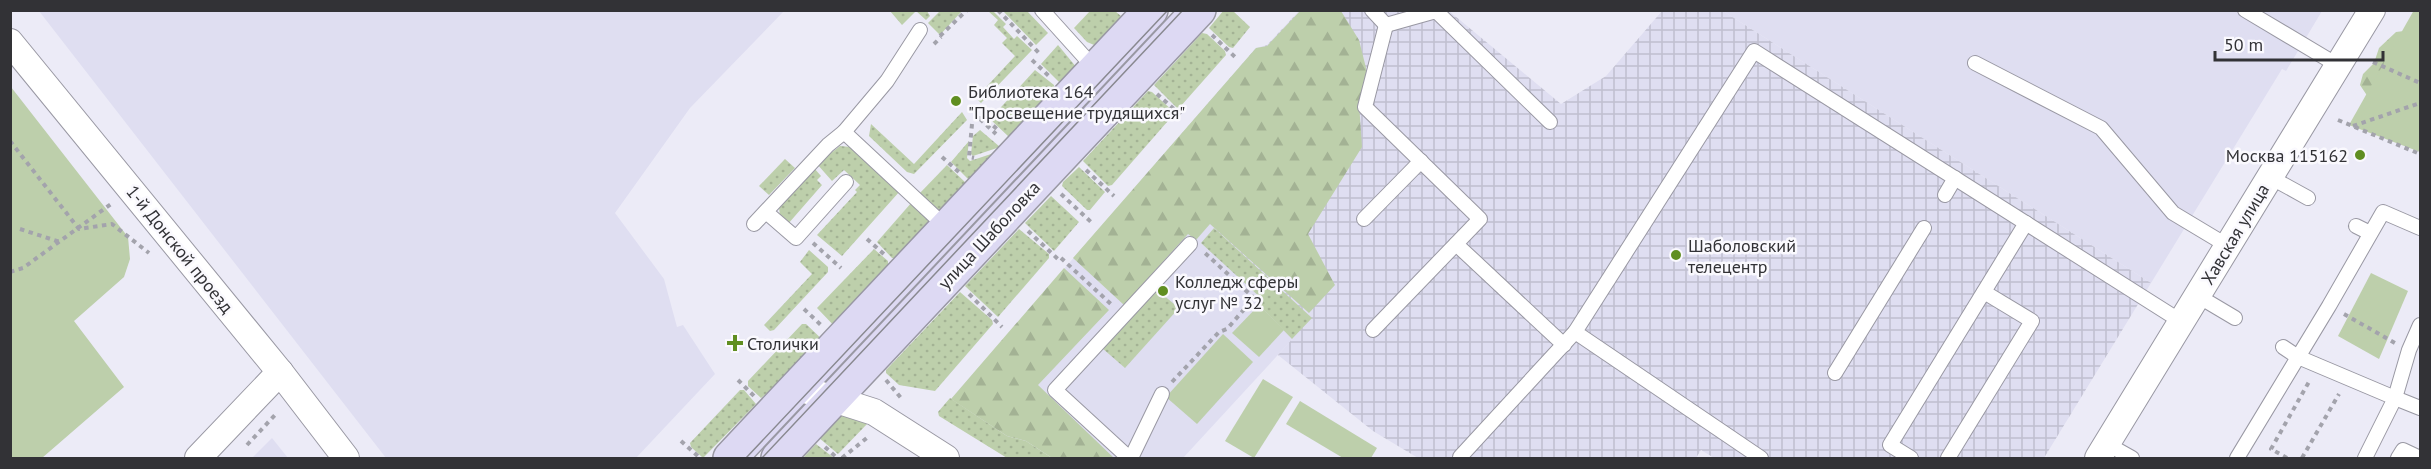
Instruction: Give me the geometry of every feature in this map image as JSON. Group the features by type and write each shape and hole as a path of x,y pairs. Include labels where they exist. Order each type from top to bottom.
{"main road":[{"name":"улица Шаболовка","path":"778,459 1117,83 1151,10"},
{"name":"улица Шаболовка","path":"730,459 946,227 1117,83 1202,19"}],"street":[{"name":"Хавская улица","path":"2102,451 2372,10"},
{"name":"1-й Донской проезд","path":"10,42 280,372 346,459"},
{"path":"861,369 865,393 875,422"},
{"path":"198,459 280,372"},
{"path":"796,387 834,399 946,459"}],"lane":[{"path":"1042,10 1117,83"},
{"path":"1372,10 1386,25"},
{"path":"2245,10 2339,66"},
{"path":"1386,25 1436,11 1550,122"},
{"path":"1373,330 1480,219 1365,107 1386,25"},
{"path":"754,224 828,145 844,132 887,81 920,30"},
{"path":"1460,457 1575,333 1754,51 2182,322"},
{"path":"1975,63 2101,128 2173,213 2228,246"},
{"path":"844,132 946,227"},
{"path":"1364,219 1421,161"},
{"path":"2270,177 2308,198"},
{"path":"1945,195 1955,178"},
{"path":"766,212 796,238 846,182"},
{"path":"2237,459 2383,212 2421,228"},
{"path":"1911,459 1890,446 2026,224"},
{"path":"2356,226 2370,233"},
{"path":"1835,373 1924,228"},
{"path":"1162,394 1130,459 1055,390 1190,244"},
{"path":"1456,244 1564,345"},
{"path":"1948,459 2032,321 1984,292"},
{"path":"2198,296 2235,318"},
{"path":"2365,459 2395,398 2409,350 2421,325"},
{"path":"1575,333 1761,459"},
{"path":"2283,347 2298,357 2421,408"},
{"path":"2398,459 2403,450 2421,458"},
{"path":"2102,451 2132,459"}],"path":[{"path":"934,45 967,10"},
{"path":"998,10 1039,53"},
{"path":"1202,19 1235,57"},
{"path":"920,30 941,37"},
{"path":"2373,62 2421,83"},
{"path":"1117,83 1183,117"},
{"path":"2352,126 2421,103"},
{"path":"978,118 983,122"},
{"path":"2338,120 2421,154"},
{"path":"11,143 79,229"},
{"path":"942,157 962,176"},
{"path":"1079,163 1114,196"},
{"path":"1060,193 1091,222"},
{"path":"10,272 23,268 111,204"},
{"path":"79,229 112,224 149,253"},
{"path":"20,229 61,242"},
{"path":"811,241 841,268"},
{"path":"1162,394 1219,332 1227,329 1254,298 1197,245 1190,244"},
{"path":"1061,258 1124,315"},
{"path":"2346,315 2390,340"},
{"path":"2302,459 2340,394"},
{"path":"2287,459 2271,449 2301,396"},
{"path":"240,451 275,415"},
{"path":"842,459 875,422"},
{"path":"681,441 700,459"}],"shaded area":[{"path":"39,11 784,11 690,108 615,213 664,279 677,327 683,325 715,374 636,458 386,458"},
{"name":"Шаболовский телецентр","path":"1299,11 1449,11 1561,104 1606,76 1662,11 1723,11 2151,283 2044,458 1714,458 1701,450 1696,458 1418,458 1373,431 1278,355 1311,318 1150,170 1256,48 1267,45"},
{"path":"1723,11 2322,11 2286,71 2282,69 2151,283"},
{"name":"Колледж сферы услуг № 32","path":"1150,170 1312,318 1183,458 1052,458 1026,441 1007,436 951,399"},
{"path":"272,438 288,458 252,458"}],"green space":[{"path":"941,10 962,11 940,35 928,23"},
{"path":"1224,10 1233,11 1250,27 1233,48 1209,28"},
{"path":"2414,10 2420,11 2420,152 2349,125"},
{"path":"890,11 916,11 902,25"},
{"path":"916,11 927,11 930,16 926,20"},
{"path":"988,11 993,11 1006,24 1003,27 1014,39 1017,36 1032,50 981,103 976,98 1015,56 1002,43 1007,38 994,25 998,20"},
{"path":"1003,11 1027,11 1048,33 1036,45"},
{"path":"1090,11 1115,11 1121,16 1099,47 1087,42 1074,28"},
{"path":"1300,11 1341,11 1359,40 1368,76 1359,103 1362,147 1308,234 1335,285 1309,313 1210,224 1196,240 1188,234 1124,305 1073,258 1256,48 1267,46"},
{"path":"2420,29 2368,97 2360,85 2363,74 2374,63 2379,48 2396,32"},
{"path":"1202,33 1207,34 1225,51 1226,55 1177,108 1154,85"},
{"path":"1058,45 1077,68 1061,84 1041,64"},
{"path":"1035,70 1054,85 1054,89 1009,137 991,120 992,117"},
{"path":"11,87 128,237 130,259 124,277 74,321 124,387 42,458 11,458"},
{"path":"1148,91 1152,92 1174,114 1112,185 1108,186 1083,161"},
{"path":"962,112 967,120 914,174 907,172 869,136 871,124 914,164"},
{"path":"980,130 1000,147 973,156 971,154 973,136"},
{"path":"969,141 967,158 970,161 994,153 969,180 951,162"},
{"path":"840,146 851,147 884,176 885,180 900,191 842,256 817,235 857,192 855,190 860,185 844,170 832,181 817,164"},
{"path":"785,159 795,168 769,195 759,186"},
{"path":"947,165 966,183 943,211 936,209 919,194"},
{"path":"1079,167 1105,192 1090,210 1087,210 1062,186 1063,182"},
{"path":"814,168 821,176 817,180 822,185 788,224 780,217 779,207"},
{"path":"1051,196 1079,222 1054,251 1025,223"},
{"path":"912,202 930,223 906,250 903,249 895,258 892,258 877,242"},
{"path":"1214,228 1312,318 1292,339 1259,305 1262,299 1201,243"},
{"path":"1019,229 1049,254 1049,258 998,317 965,286"},
{"path":"874,249 888,261 888,265 860,295 863,305 840,332 817,308"},
{"path":"809,250 828,267 828,272 774,330 770,331 764,325 812,274 800,262"},
{"path":"1064,268 1109,310 1038,385 1114,458 1052,458 1026,441 1007,436 951,399"},
{"path":"2371,273 2408,291 2379,359 2338,336"},
{"path":"1157,290 1179,308 1125,368 1102,348"},
{"path":"960,292 992,320 993,324 935,391 899,385 886,373 886,370"},
{"path":"1259,305 1284,330 1259,357 1232,333"},
{"path":"802,324 806,324 828,345 788,387 776,385 761,398 748,386 748,381"},
{"path":"1223,334 1253,362 1197,424 1166,397"},
{"path":"1263,379 1293,397 1254,458 1225,441"},
{"path":"740,390 744,390 756,404 703,458 691,447 690,443"},
{"path":"950,398 1007,436 1026,441 1052,458 1007,458 939,416 938,412"},
{"path":"1300,401 1377,448 1371,458 1343,458 1286,424"},
{"path":"836,412 868,423 838,454 818,437"},
{"path":"816,444 834,458 803,458"}],"tram line":[{"path":"746,458 1168,10"},
{"path":"762,458 1183,10"}],"place":[{"name":"Библиотека 164 \"Просвещение трудящихся\"","path":"956,101"},
{"name":"Москва 115162","path":"2360,155"},
{"name":"Шаболовский телецентр","path":"1676,255"},
{"name":"Колледж сферы услуг № 32","path":"1163,291"},
{"name":"Столички","path":"735,343"}]}
